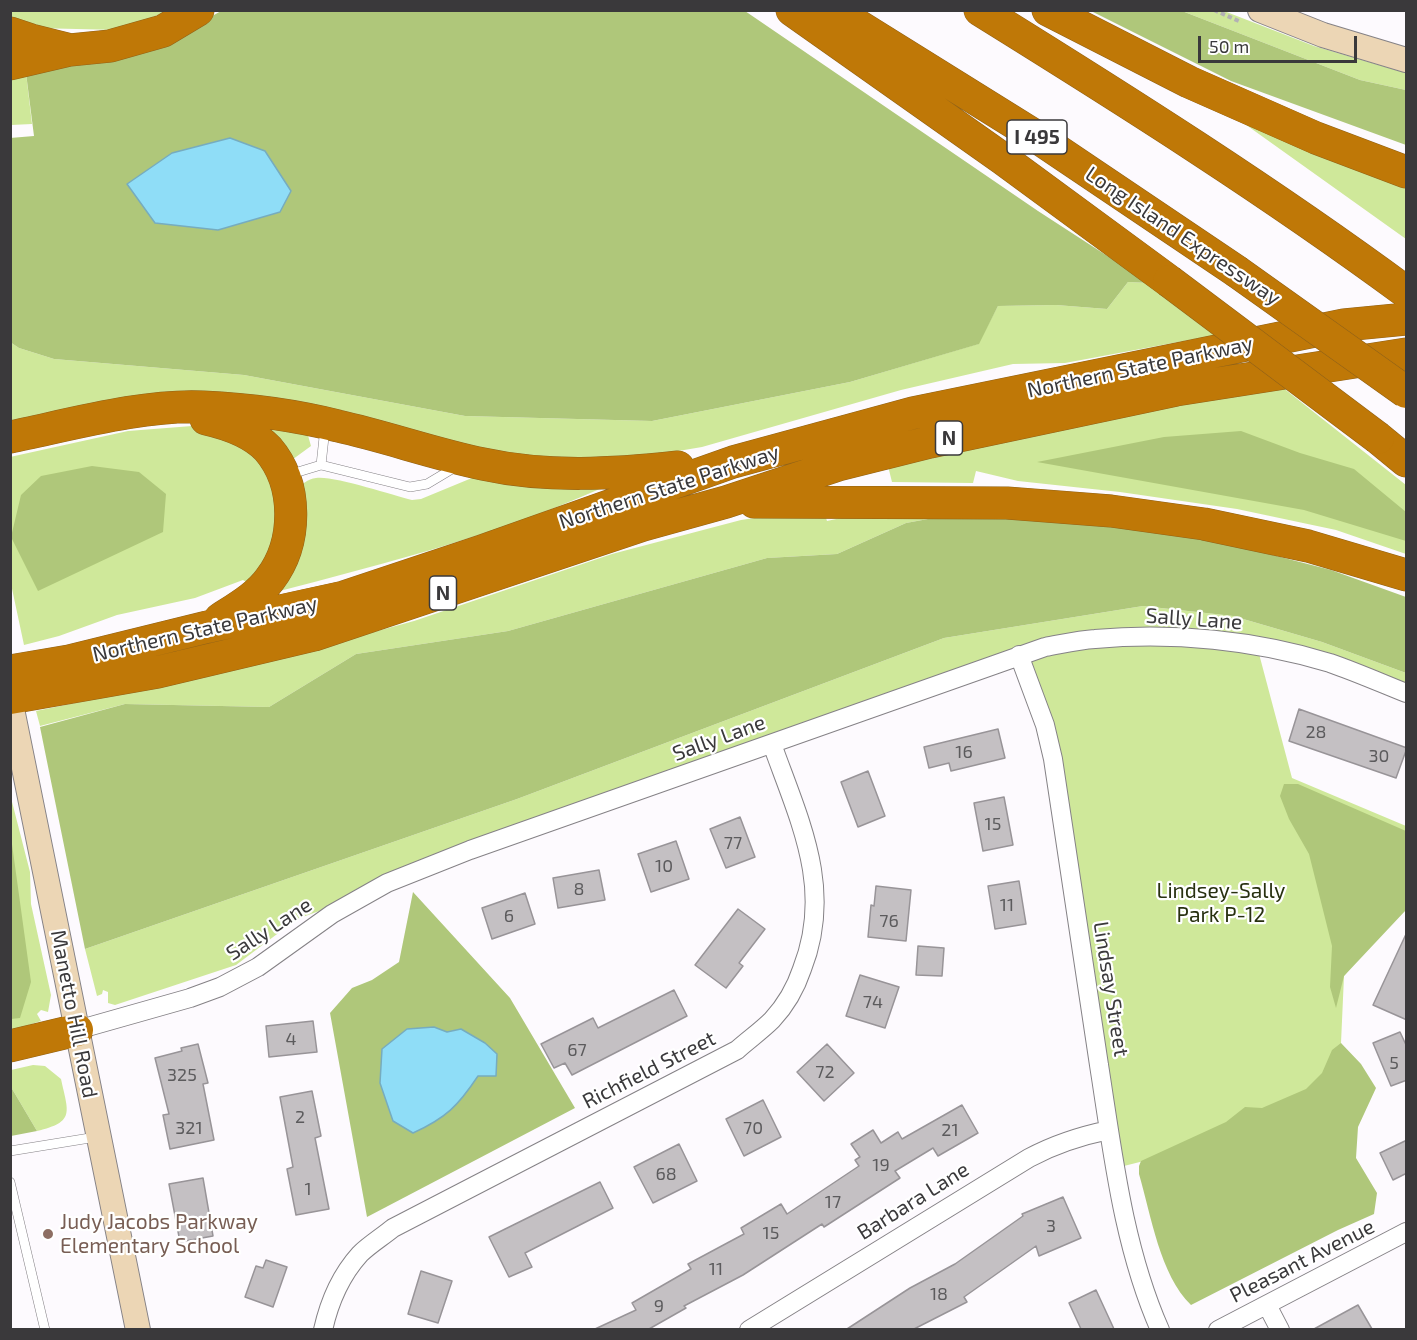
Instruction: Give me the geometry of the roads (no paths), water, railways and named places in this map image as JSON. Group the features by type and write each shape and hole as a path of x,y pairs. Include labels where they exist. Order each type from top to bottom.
{"highway":[{"path":"10,64 70,50 110,46 163,31 198,10"},
{"path":"792,10 1003,159 1407,461"},
{"name":"Long Island Expressway","path":"833,10 1037,137 1236,271 1407,392"},
{"path":"980,10 1141,110 1407,292"},
{"path":"1048,10 1189,82 1316,138 1407,172"},
{"path":"10,33 70,50"},
{"name":"Northern State Parkway","path":"10,671 69,662 207,627 344,597 733,462 913,413 1344,325 1407,319"},
{"name":"Northern State Parkway","path":"10,699 158,672 314,635 643,525 726,502 838,465 930,442 1176,390 1407,354"},
{"path":"10,437 146,410 202,406 286,414 485,465 559,473 638,472 733,462"},
{"path":"10,448 145,420 199,417 228,423 252,436 267,449 283,476 291,500 290,534 281,559 270,579 238,608 207,627"},
{"path":"726,502 996,503 1111,511 1204,524 1308,546 1407,575"},
{"path":"10,1046 77,1030"}],"main road":[{"path":"1260,10 1323,35 1407,60"},
{"name":"Manetto Hill Road","path":"10,699 138,1329"}],"street":[{"name":"Sally Lane","path":"77,1030 190,998 220,987 258,967 332,914 387,884 470,850 1045,647 1094,639 1144,637 1230,642 1262,647 1330,664 1407,693"},
{"name":"Lindsay Street","path":"1019,655 1045,725 1053,759 1109,1131 1126,1228 1138,1273 1160,1329"},
{"name":"Richfield Street","path":"323,1329 332,1298 344,1276 360,1254 393,1228 737,1050 773,1019 796,986 811,946 814,931 815,882 800,820 772,744"},
{"name":"Barbara Lane","path":"749,1329 1029,1158 1057,1143 1083,1135 1109,1131"},
{"name":"Pleasant Avenue","path":"1218,1329 1407,1232"},
{"path":"1267,1305 1280,1329"}],"lane":[{"path":"321,465 326,423"},
{"path":"283,476 321,465 410,487 427,484 467,460"},
{"path":"10,1151 99,1137"},
{"path":"10,1182 45,1329"}],"water":[{"path":"230,138 265,151 291,191 280,212 218,230 155,223 127,184 172,153"},
{"path":"434,1027 447,1032 461,1029 485,1043 497,1054 496,1076 478,1076 450,1110 413,1133 393,1121 380,1083 382,1049 407,1029"}],"place":[{"name":"Judy Jacobs Parkway Elementary School","path":"48,1234"}],"park label":[{"name":"Lindsey-Sally Park P-12","path":"1221,903"}]}
